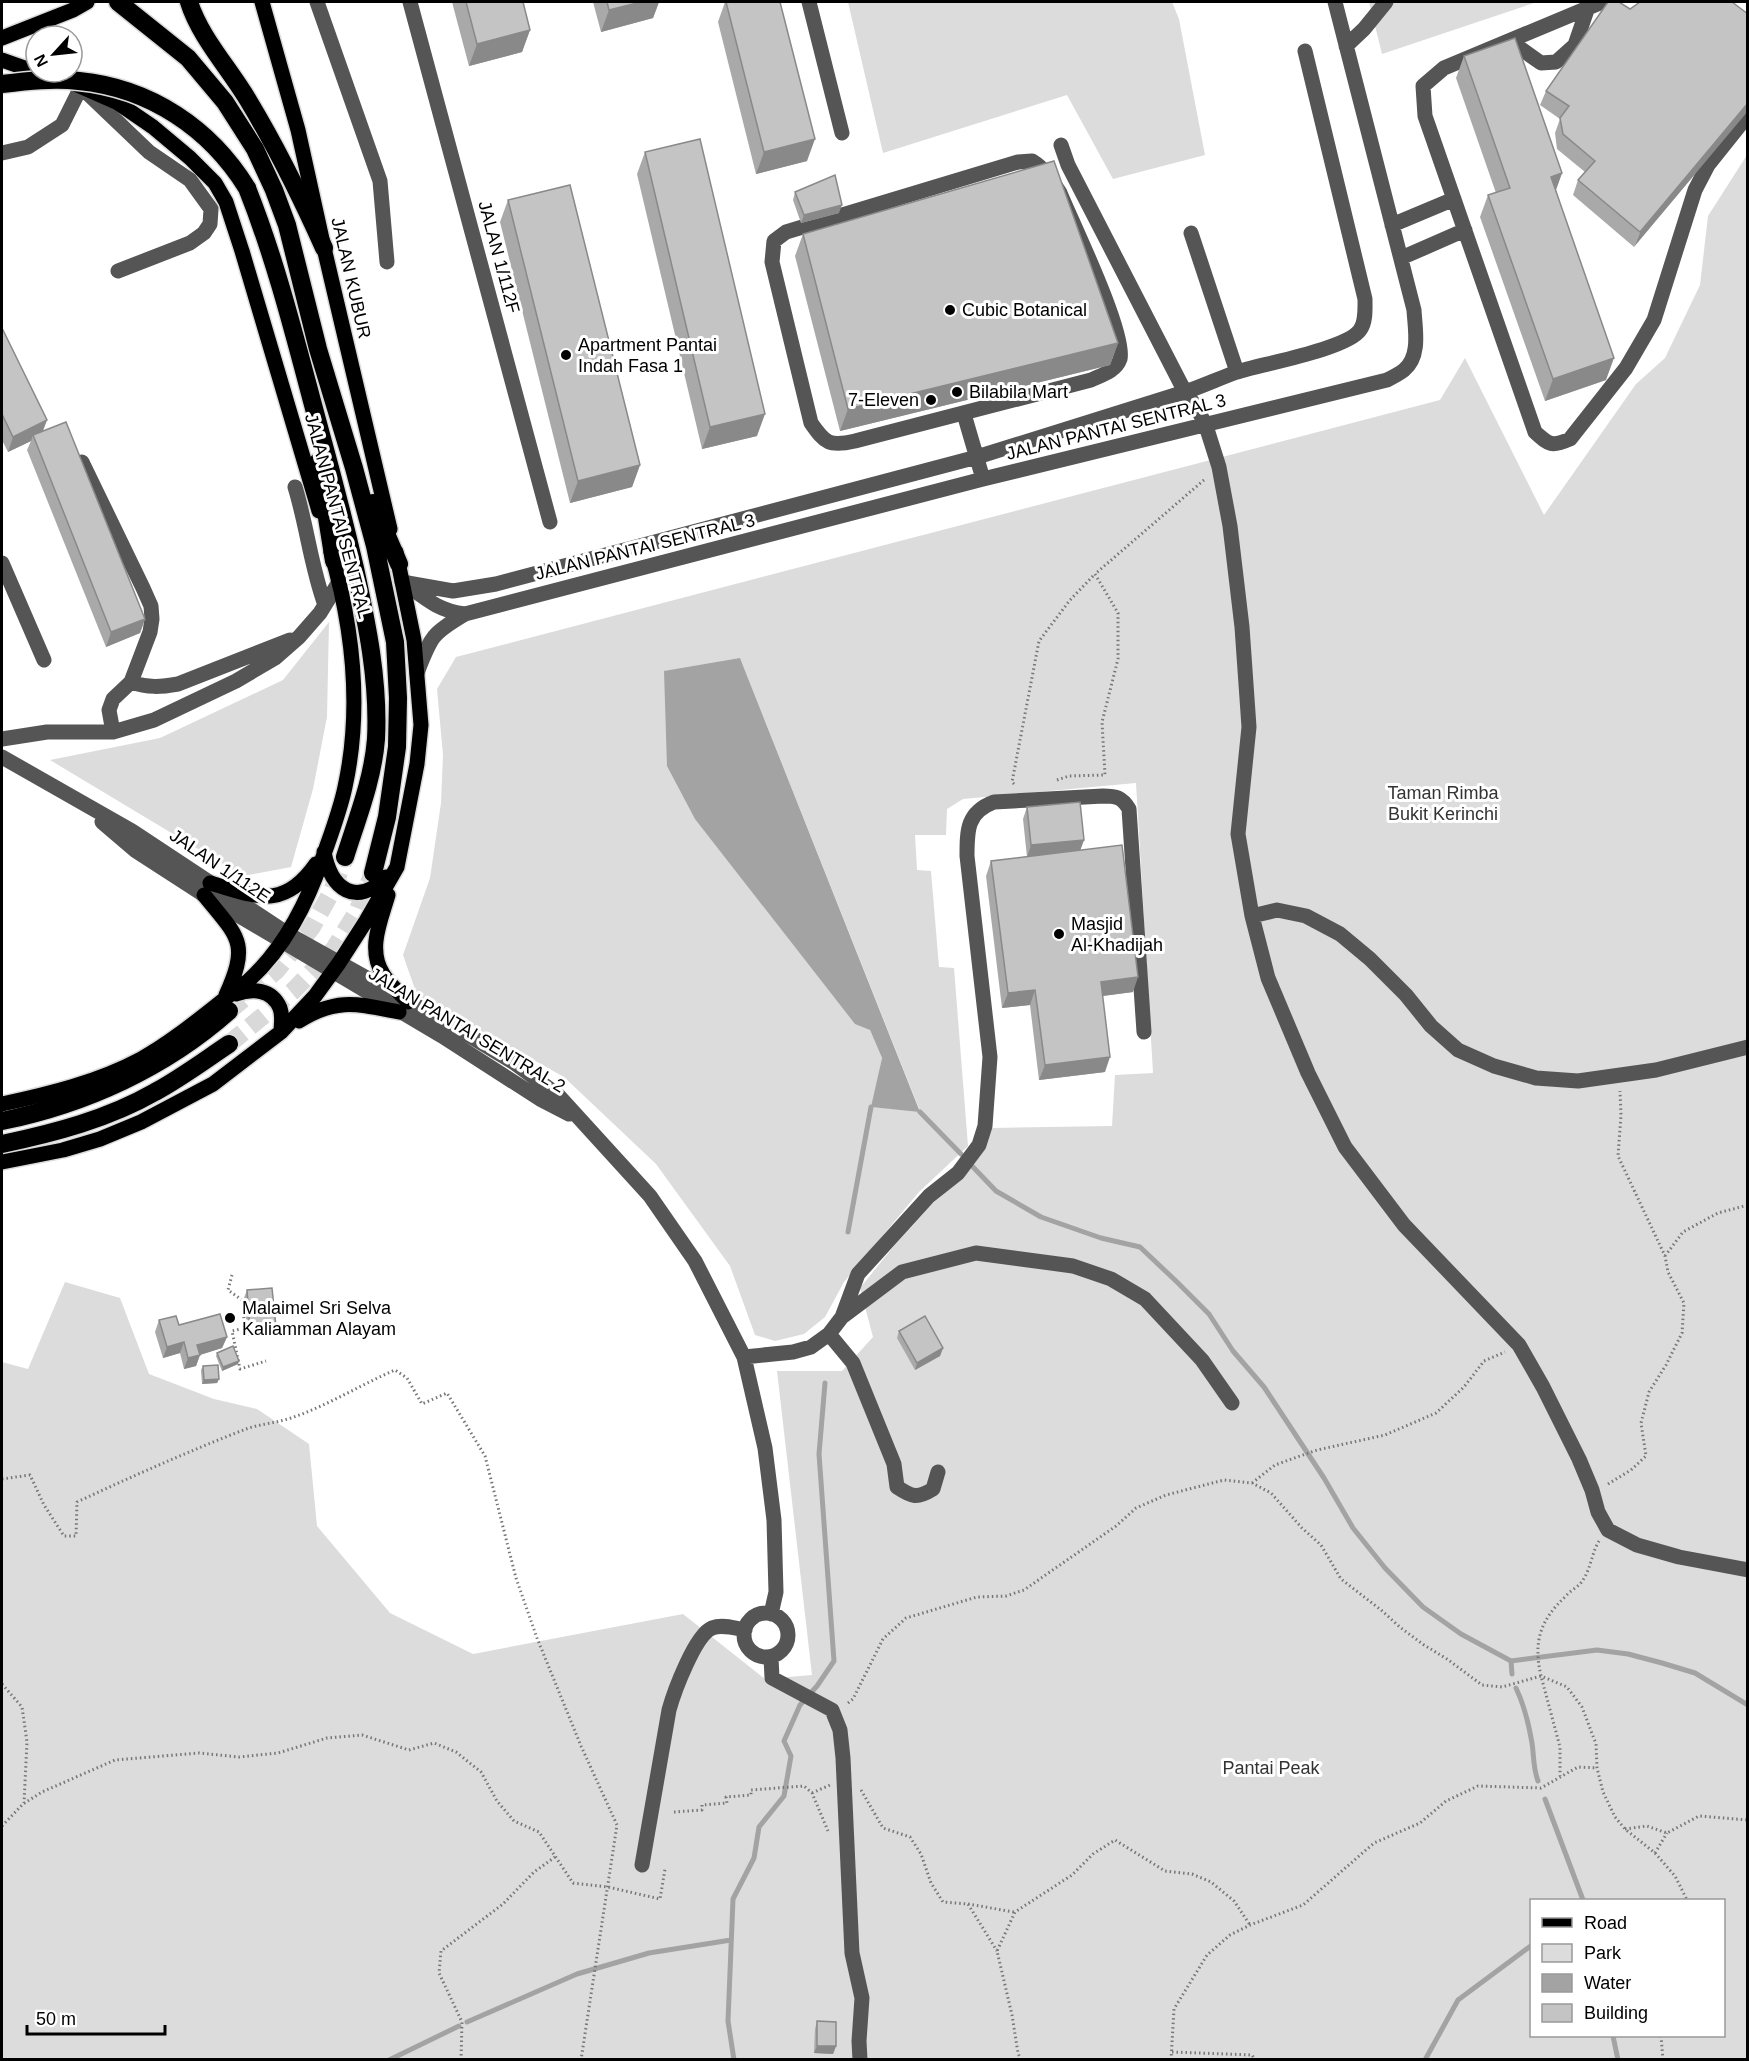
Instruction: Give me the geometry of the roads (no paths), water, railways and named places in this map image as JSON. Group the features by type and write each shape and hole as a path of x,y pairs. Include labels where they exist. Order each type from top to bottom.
{"highway":[{"path":"118,2 188,58 225,102 255,149 287,225 318,348 375,546 395,642 398,698 397,747 387,817 373,873"},
{"path":"189,2 208,40 247,98 296,185 324,248"},
{"path":"2,84 79,80 116,87 149,99 176,114 199,131 231,165 247,188 265,234 289,314 359,586 370,644 376,695 376,739 363,803 345,857"},
{"path":"318,348 400,573"},
{"path":"303,366 334,561"},
{"path":"2,1120 63,1105 137,1074 205,1033 226,1005"},
{"path":"2,1144 87,1122 122,1108 154,1093 229,1044"}],"main road":[{"path":"49,24 87,2"},
{"name":"JALAN KUBUR","path":"262,2 298,130 400,573"},
{"path":"2,38 24,33"},
{"path":"2,60 24,68"},
{"name":"JALAN PANTAI SENTRAL","path":"2,1104 42,1095 109,1074 142,1058 226,1005 262,969 285,938 312,889 345,786 352,734 354,690 352,651 339,582 288,403 226,202 215,183 153,127 118,103 75,84"},
{"path":"400,573 414,640 421,725 407,823 397,867 376,937 376,959 382,974 404,1007"},
{"path":"324,852 332,877 347,890 361,893 375,889 397,867"},
{"path":"207,889 258,897 276,896 293,889 308,876 324,852"},
{"path":"281,1032 315,996 336,968 397,867"},
{"path":"207,889 238,941 238,963 226,1005"},
{"path":"226,1005 248,989 272,996 280,1008 281,1032"},
{"path":"2,1162 63,1150 100,1139 141,1122 213,1084 281,1032 317,1010 351,1004 404,1007"}],"street":[{"path":"317,2 380,181 387,262"},
{"name":"JALAN 1/112F","path":"410,2 550,522"},
{"path":"808,2 842,133"},
{"name":"JALAN PANTAI SENTRAL 3","path":"417,673 429,641 438,631 465,614 983,479 1387,380 1406,369 1414,354 1416,333 1414,310 1335,2"},
{"path":"1346,46 1364,29 1386,2"},
{"path":"1510,40 1541,63 1556,62 1575,45 1595,4"},
{"path":"1595,4 1444,68 1423,86 1425,116 1535,432 1547,444 1558,444 1570,439 1626,368 1654,320 1695,190 1708,165 1748,115"},
{"path":"400,573 453,591 496,584 977,457 1185,392 1237,372 1348,339 1359,332 1364,322 1365,299 1305,51"},
{"path":"2,153 28,147 62,125 75,84 149,152 190,180 211,209 210,224 204,233 190,243 118,271"},
{"path":"1061,145 1068,165 1185,392 1197,408 1206,426 1219,467 1230,526 1242,627 1249,727 1238,834 1252,916 1268,978 1308,1072 1345,1147 1404,1225 1519,1345 1543,1387 1592,1490 1598,1512 1608,1530 1637,1545 1679,1557 1748,1570"},
{"path":"1032,161 1041,166 1060,193 1114,318 1120,357 1115,369 1091,380 964,414 837,445 823,440 811,423 772,262 774,241 786,232 1018,162 1032,161"},
{"path":"1392,225 1454,199"},
{"path":"1401,258 1465,230"},
{"path":"1191,233 1237,372"},
{"path":"964,414 983,479"},
{"path":"82,462 151,606 150,632 131,682 113,699 109,710 113,732"},
{"path":"295,487 303,513 318,585 325,605"},
{"path":"2,563 44,660"},
{"name":"JALAN PANTAI SENTRAL 3","path":"400,573 436,606 450,612 465,614"},
{"path":"2,739 47,732 113,732 154,720 236,681 275,658 299,637 325,605 339,582"},
{"path":"131,682 144,687 159,688 178,684 299,637"},
{"name":"JALAN 1/112E","path":"2,757 79,801 136,851 207,889 336,968"},
{"path":"842,1317 858,1274 929,1196 958,1173 979,1145 985,1126 990,1057 967,856 967,836 971,819 981,807 994,802 1103,796 1114,796 1124,800 1129,809 1144,1032"},
{"path":"1252,916 1277,910 1306,916 1340,934 1370,959 1406,995 1431,1026 1458,1050 1494,1066 1536,1078 1578,1081 1656,1070 1748,1047"},
{"name":"JALAN PANTAI SENTRAL 2","path":"336,968 404,1007 442,1036 540,1098 583,1121 650,1196 689,1252 744,1357 765,1448 774,1520 776,1592 771,1614"},
{"path":"744,1357 793,1352 811,1347 829,1334 842,1317 902,1272 976,1253 1073,1266 1111,1279 1145,1299 1202,1360 1232,1403"},
{"path":"829,1334 853,1363 894,1464 897,1487 908,1494 921,1496 933,1489 938,1472"},
{"path":"771,1614 786,1626 787,1639 782,1650 771,1657 764,1657 752,1653 745,1642 745,1630 755,1616 771,1614"},
{"path":"642,1865 669,1710 675,1688 706,1632 717,1627 745,1630"},
{"path":"771,1657 772,1678 826,1707 840,1730 848,1841 852,1953 862,1998 860,2060"}],"water":[{"path":"740,658 920,1112 871,1107 882,1058 870,1030 855,1024 695,819 667,766 664,671"}],"waterway":[{"path":"848,1232 871,1107"},
{"path":"920,1112 961,1154"},
{"path":"973,1167 996,1191 1041,1217 1101,1238 1140,1247 1177,1282 1209,1314 1233,1351 1264,1387 1324,1478 1353,1528 1385,1568 1423,1607 1461,1634 1511,1661 1597,1650 1628,1654 1695,1673 1748,1705"},
{"path":"734,2060 728,2021 733,1899 754,1858 759,1827 784,1796 791,1756 784,1741 800,1705 817,1686 834,1661 819,1454 825,1383"},
{"path":"1511,1661 1512,1674"},
{"path":"1516,1688 1528,1722 1538,1781"},
{"path":"1545,1799 1583,1899"},
{"path":"467,2022 577,1974 649,1953 731,1940"},
{"path":"1425,2060 1458,2000 1530,1946"},
{"path":"389,2060 459,2026"},
{"path":"1613,2037 1618,2060"}],"tunnel":[{"path":"229,1011 276,971 312,927 332,891 345,857"},
{"path":"229,1044 292,992 334,949 357,912 371,878"}],"place":[{"name":"Cubic Botanical","path":"950,310"},
{"name":"Apartment Pantai Indah Fasa 1","path":"566,355"},
{"name":"Bilabila Mart","path":"957,392"},
{"name":"7-Eleven","path":"931,400"},
{"name":"Masjid Al-Khadijah","path":"1059,934"},
{"name":"Malaimel Sri Selva Kaliamman Alayam","path":"230,1318"}],"park label":[{"name":"Taman Rimba Bukit Kerinchi","path":"1443,803"},
{"name":"Pantai Peak","path":"1271,1768"}]}
